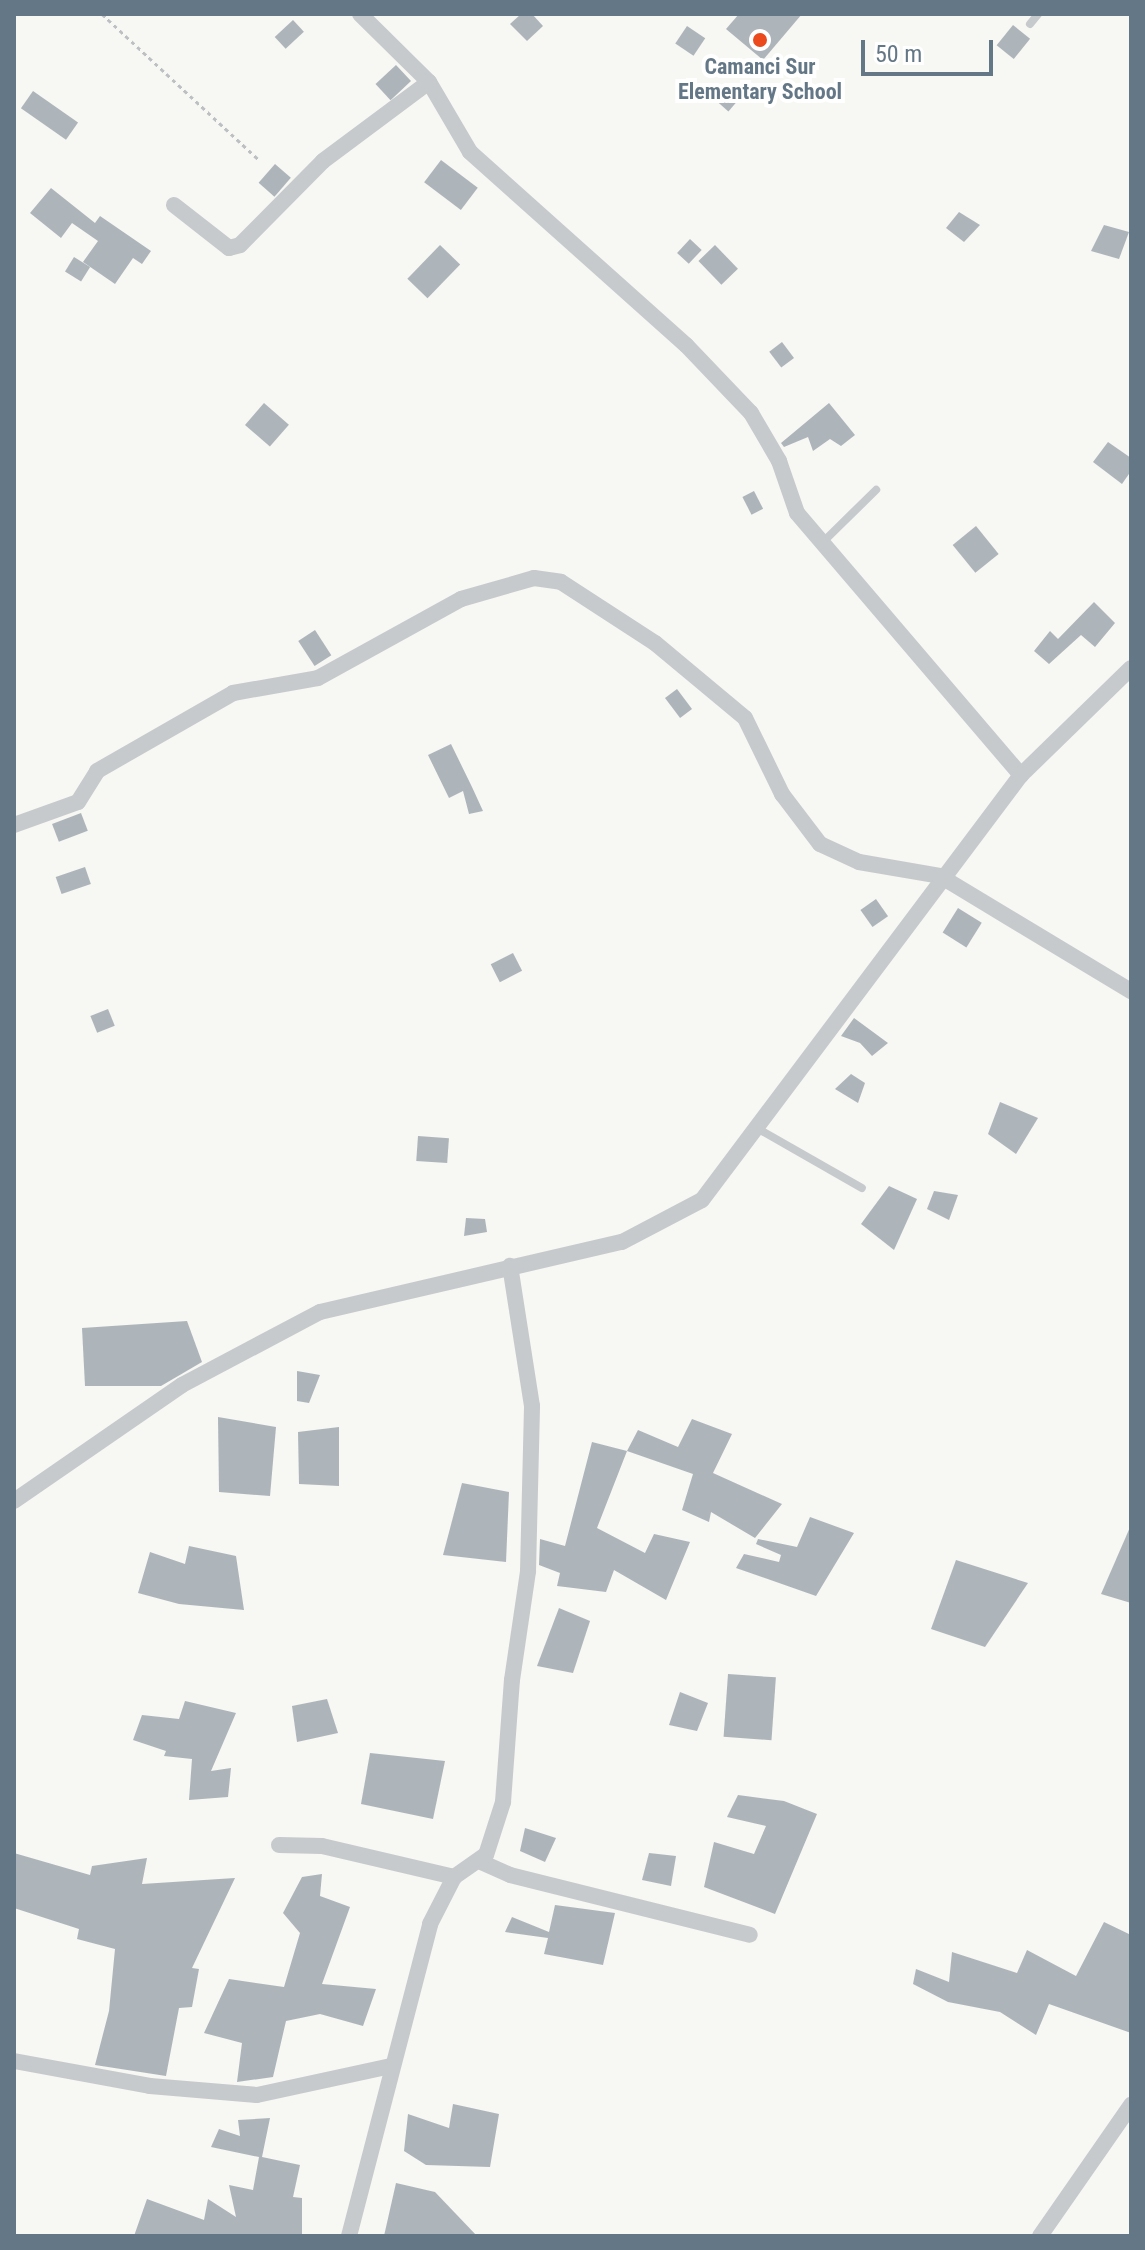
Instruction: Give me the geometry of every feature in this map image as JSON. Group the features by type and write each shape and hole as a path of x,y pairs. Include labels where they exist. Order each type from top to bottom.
{"street":[{"path":"360,14 429,82 470,152 686,345 751,413 779,461 797,513 1021,775"},
{"path":"174,205 229,248 240,245 323,161 429,82"},
{"path":"14,825 78,802 97,771 233,693 318,678 461,599 534,578 561,582 655,643 745,718 782,794 820,844 859,862 940,876 1131,991"},
{"path":"14,1501 182,1385 285,1328 366,1299 622,1242 673,1218 702,1200 753,1126 940,876 1021,775 1131,668"},
{"path":"349,2236 430,1924 454,1877 481,1862 503,1802 512,1680 528,1571 532,1406 510,1266"},
{"path":"279,1845 322,1846 454,1877"},
{"path":"481,1862 510,1875 750,1935"},
{"path":"14,2061 150,2086 257,2095 391,2066"},
{"path":"1040,2236 1131,2105"}],"lane":[{"path":"1030,24 1038,14"},
{"path":"822,543 876,490"},
{"path":"753,1126 862,1188"}],"path":[{"path":"102,14 259,160"}],"building":[{"path":"521,14 532,14 543,26 527,41 510,24"},
{"name":"Camanci Sur Elementary School","path":"739,14 802,14 763,60 726,29"},
{"path":"293,20 304,32 286,49 275,37"},
{"path":"1013,25 1030,39 1014,59 997,45"},
{"path":"687,26 705,38 693,56 675,43"},
{"path":"396,65 411,81 391,100 376,84"},
{"path":"724,89 738,101 728,111 715,100"},
{"path":"33,91 78,123 66,140 21,108"},
{"path":"441,160 478,188 461,210 424,182"},
{"path":"275,164 291,178 274,197 259,183"},
{"path":"51,188 95,223 100,216 151,251 142,264 133,258 115,284 83,262 98,241 72,223 61,238 30,213"},
{"path":"959,212 980,225 964,242 946,228"},
{"path":"1104,225 1129,232 1119,259 1091,251"},
{"path":"690,239 702,250 689,264 677,253"},
{"path":"440,245 460,264 427,298 407,279"},
{"path":"715,245 738,269 721,285 698,261"},
{"path":"74,257 90,267 81,281 65,271"},
{"path":"782,342 794,358 781,368 769,352"},
{"path":"264,403 289,425 270,447 245,425"},
{"path":"829,403 855,435 841,446 830,439 813,451 808,437 784,447 781,443"},
{"path":"1108,442 1131,458 1131,471 1122,484 1093,462"},
{"path":"754,491 763,509 751,515 742,497"},
{"path":"976,526 999,554 975,573 953,545"},
{"path":"1094,602 1115,623 1095,647 1081,635 1049,664 1034,651 1050,631 1058,639"},
{"path":"315,630 331,655 315,666 298,641"},
{"path":"677,689 692,709 680,718 665,698"},
{"path":"451,744 483,811 469,814 463,791 449,798 428,755"},
{"path":"81,813 88,831 59,842 52,824"},
{"path":"85,867 91,884 62,894 56,877"},
{"path":"876,899 888,916 872,927 860,910"},
{"path":"958,908 982,923 966,947 943,933"},
{"path":"513,953 522,971 500,982 491,964"},
{"path":"108,1009 115,1026 97,1033 90,1016"},
{"path":"854,1018 888,1043 872,1056 860,1043 841,1036"},
{"path":"851,1074 865,1083 858,1103 835,1089"},
{"path":"1000,1102 1038,1118 1016,1154 988,1134"},
{"path":"418,1136 449,1138 447,1163 416,1161"},
{"path":"889,1186 917,1199 894,1250 861,1224"},
{"path":"934,1191 958,1195 949,1220 927,1209"},
{"path":"466,1218 485,1219 487,1232 464,1236"},
{"path":"187,1321 202,1362 161,1386 85,1386 82,1328"},
{"path":"297,1371 320,1375 309,1403 297,1401"},
{"path":"218,1417 276,1427 270,1496 219,1492"},
{"path":"692,1419 732,1434 713,1473 782,1504 755,1538 711,1512 709,1522 682,1510 693,1474 627,1451 638,1430 678,1447"},
{"path":"339,1427 339,1486 299,1484 298,1432"},
{"path":"592,1442 627,1451 597,1528 645,1553 654,1534 690,1542 666,1600 614,1570 606,1592 557,1586 560,1573 539,1565 540,1539 565,1546"},
{"path":"462,1483 509,1492 506,1562 443,1555"},
{"path":"810,1517 854,1533 816,1596 736,1568 744,1554 779,1562 781,1555 756,1544 758,1539 797,1547"},
{"path":"1131,1525 1131,1603 1101,1594"},
{"path":"189,1546 236,1556 244,1610 179,1604 138,1593 150,1552 185,1564"},
{"path":"956,1560 1028,1583 985,1647 931,1629"},
{"path":"559,1608 590,1621 573,1673 537,1666"},
{"path":"728,1674 776,1677 771,1740 724,1737"},
{"path":"680,1692 708,1703 697,1731 669,1725"},
{"path":"327,1699 338,1733 297,1742 292,1706"},
{"path":"185,1701 236,1713 211,1771 231,1768 228,1797 189,1800 192,1759 164,1756 166,1751 133,1740 142,1715 179,1719"},
{"path":"370,1753 445,1761 433,1819 361,1804"},
{"path":"738,1795 784,1801 817,1814 775,1914 704,1887 714,1842 754,1854 766,1826 727,1817"},
{"path":"525,1828 556,1838 545,1862 520,1851"},
{"path":"14,1853 90,1875 92,1866 147,1858 142,1884 235,1878 192,1968 199,1969 192,2007 179,2008 166,2076 95,2065 109,2011 115,1949 77,1939 79,1929 14,1908"},
{"path":"649,1853 676,1856 671,1886 642,1880"},
{"path":"322,1874 320,1896 350,1907 322,1984 376,1989 363,2026 320,2014 286,2021 273,2077 237,2082 242,2043 204,2033 229,1979 284,1987 300,1933 283,1913 302,1877"},
{"path":"555,1905 615,1913 603,1965 544,1954 548,1938 505,1932 512,1917 549,1932"},
{"path":"1104,1922 1131,1935 1131,2033 1049,2004 1036,2035 1000,2012 948,2002 913,1984 916,1969 949,1982 952,1952 1017,1973 1027,1950 1076,1976"},
{"path":"453,2104 499,2114 490,2167 426,2165 404,2151 408,2114 449,2128"},
{"path":"270,2118 262,2157 300,2165 293,2197 302,2198 302,2236 134,2236 147,2199 204,2220 208,2199 236,2217 229,2185 253,2190 259,2157 211,2147 219,2129 240,2136 238,2120"},
{"path":"396,2183 435,2192 477,2236 384,2236"}],"place":[{"name":"Camanci Sur Elementary School","path":"760,40"}]}
